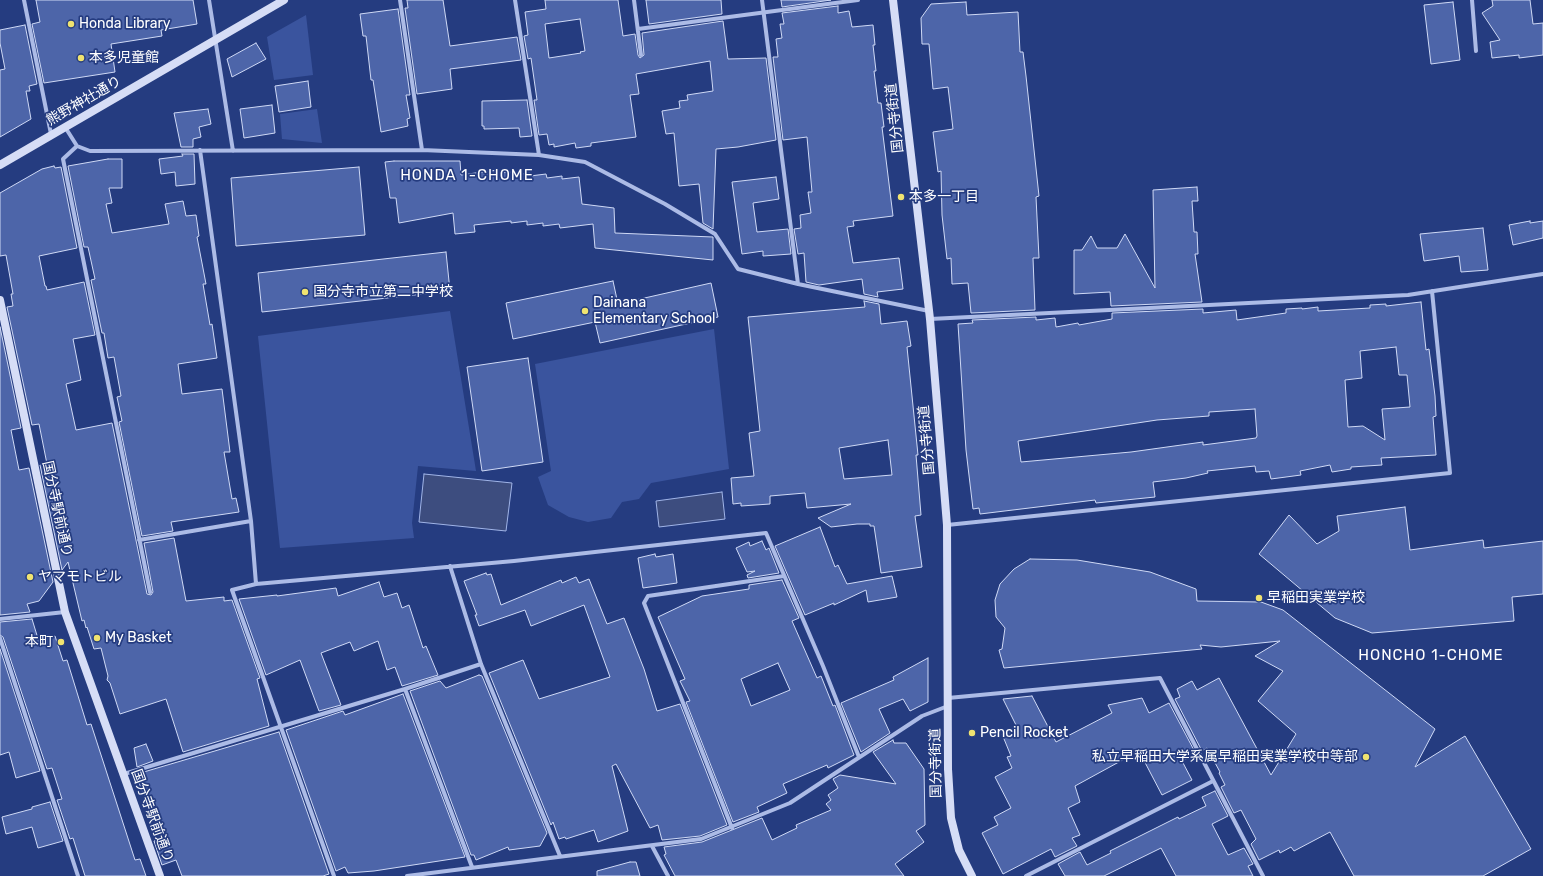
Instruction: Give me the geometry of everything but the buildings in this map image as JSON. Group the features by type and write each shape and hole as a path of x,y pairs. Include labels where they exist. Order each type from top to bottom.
{"main road":[{"name":"熊野神社通り","path":"0,165 284,0"},
{"name":"国分寺街道","path":"893,0 930,315 947,525 948,706 951,818 959,850 972,876"},
{"name":"国分寺駅前通り","path":"0,300 65,612 160,876"}],"street":[{"path":"24,0 51,134"},
{"path":"209,0 233,150"},
{"path":"400,0 422,150"},
{"path":"515,0 539,155"},
{"path":"634,0 641,55"},
{"path":"762,0 798,284"},
{"path":"638,28 858,0"},
{"path":"1472,0 1476,51"},
{"path":"65,126 77,146 90,151 422,150 539,155 585,162 664,204 715,234 738,269 930,315 1393,296 1543,274"},
{"path":"77,146 63,160 150,592"},
{"path":"200,150 251,521 256,584"},
{"path":"947,525 1450,473 1432,291"},
{"path":"139,540 251,521"},
{"path":"334,876 279,727 232,590 256,584 514,561 766,533 859,757"},
{"path":"450,566 482,664 560,856"},
{"path":"732,828 644,603 648,596 784,576"},
{"path":"0,619 65,612"},
{"path":"0,638 78,876"},
{"path":"124,774 405,689 482,664"},
{"path":"948,698 1160,678 1263,876"},
{"path":"405,689 472,867"},
{"path":"407,876 701,839 732,828 790,803 922,716 948,706"},
{"path":"1026,876 1213,781"},
{"path":"652,846 668,876"}],"shaded area":[{"path":"306,15 313,75 274,80 267,37"},
{"path":"317,109 322,143 282,139 280,114"},
{"path":"450,311 476,471 418,466 412,523 414,538 280,548 258,336"},
{"path":"714,329 729,469 651,483 639,499 622,502 611,518 588,522 569,517 548,505 538,477 551,471 535,364"},
{"path":"424,474 512,483 506,531 419,522"},
{"path":"722,492 725,519 659,527 656,501"}],"place":[{"name":"Honda Library","path":"71,24"},
{"name":"本多児童館","path":"81,58"},
{"name":"本多一丁目","path":"901,197"},
{"name":"国分寺市立第二中学校","path":"305,292"},
{"name":"Dainana Elementary School","path":"585,311"},
{"name":"ヤマモトビル","path":"30,577"},
{"name":"早稲田実業学校","path":"1259,598"},
{"name":"My Basket","path":"97,638"},
{"name":"本町","path":"61,642"},
{"name":"Pencil Rocket","path":"972,733"},
{"name":"私立早稲田大学系属早稲田実業学校中等部","path":"1366,757"}],"district":[{"name":"HONDA 1-CHOME","path":"467,176"},
{"name":"HONCHO 1-CHOME","path":"1431,656"}]}
